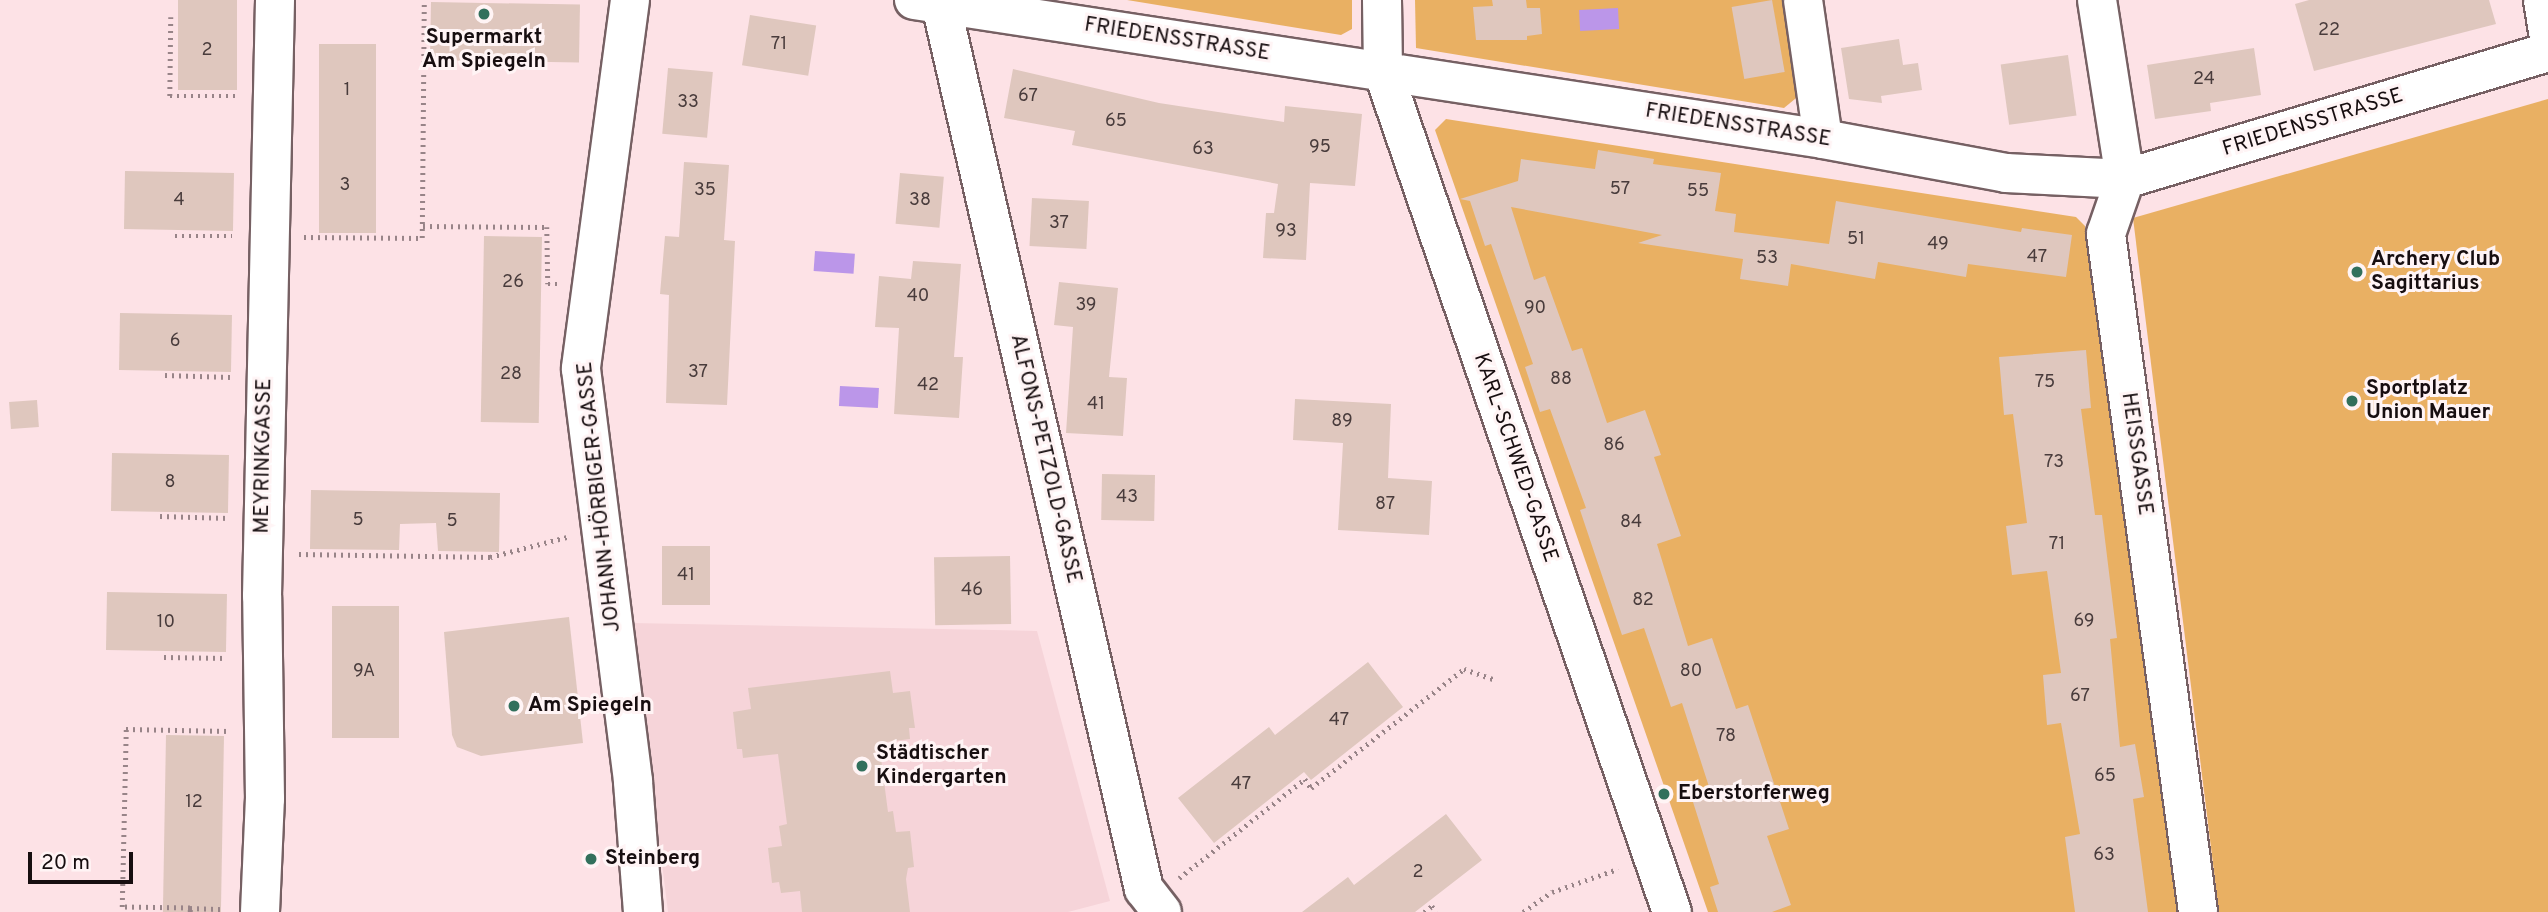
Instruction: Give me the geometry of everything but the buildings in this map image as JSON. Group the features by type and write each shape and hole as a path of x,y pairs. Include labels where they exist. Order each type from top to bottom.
{"street":[{"name":"MEYRINKGASSE","path":"260,912 264,732 263,536 275,0"},
{"name":"JOHANN-HÖRBIGER-GASSE","path":"630,0 581,369 633,782 643,912"},
{"name":"KARL-SCHWED-GASSE","path":"1382,0 1383,71 1672,912"},
{"path":"1803,0 1823,139"},
{"name":"HEISSGASSE","path":"2097,0 2125,180 2106,234 2198,912"},
{"path":"2543,0 2548,33"},
{"name":"FRIEDENSSTRASSE","path":"931,1 1823,139 2006,173 2125,180 2548,52"},
{"name":"ALFONS-PETZOLD-GASSE","path":"931,1 1144,888 1156,906"}],"path":[{"path":"422,238 424,0"},
{"path":"171,17 170,96 272,96"},
{"path":"423,226 547,227 548,284 592,283"},
{"path":"165,375 266,377"},
{"path":"160,516 263,536 490,557 601,526"},
{"path":"164,657 263,659"},
{"path":"1156,906 1304,779 1311,788 1464,669 1496,681"},
{"path":"190,908 122,907 126,729 264,732"},
{"path":"1522,912 1552,892 1652,857"},
{"path":"1424,912 1432,906 1436,912"}],"shaded area":[{"path":"1127,0 1352,0 1352,29 1341,35"},
{"path":"1415,0 1788,0 1801,94 1784,108 1416,48"},
{"path":"1618,8 1619,29 1580,31 1579,10"},
{"name":"Sportplatz Union Mauer","path":"2548,99 2548,912 2219,912 2133,218"},
{"path":"1446,119 2076,217 2085,226 2177,912 1708,912 1435,130"},
{"path":"815,251 855,254 854,274 814,271"},
{"path":"840,386 879,388 878,408 839,406"},
{"name":"Städtischer Kindergarten","path":"632,623 1037,631 1110,901 1068,912 668,912"}],"place":[{"name":"Supermarkt Am Spiegeln","path":"484,14"},
{"name":"Archery Club Sagittarius","path":"2357,272"},
{"name":"Sportplatz Union Mauer","path":"2352,401"},
{"name":"Am Spiegeln","path":"514,706"},
{"name":"Städtischer Kindergarten","path":"862,766"},
{"name":"Eberstorferweg","path":"1664,794"},
{"name":"Steinberg","path":"591,859"}]}
